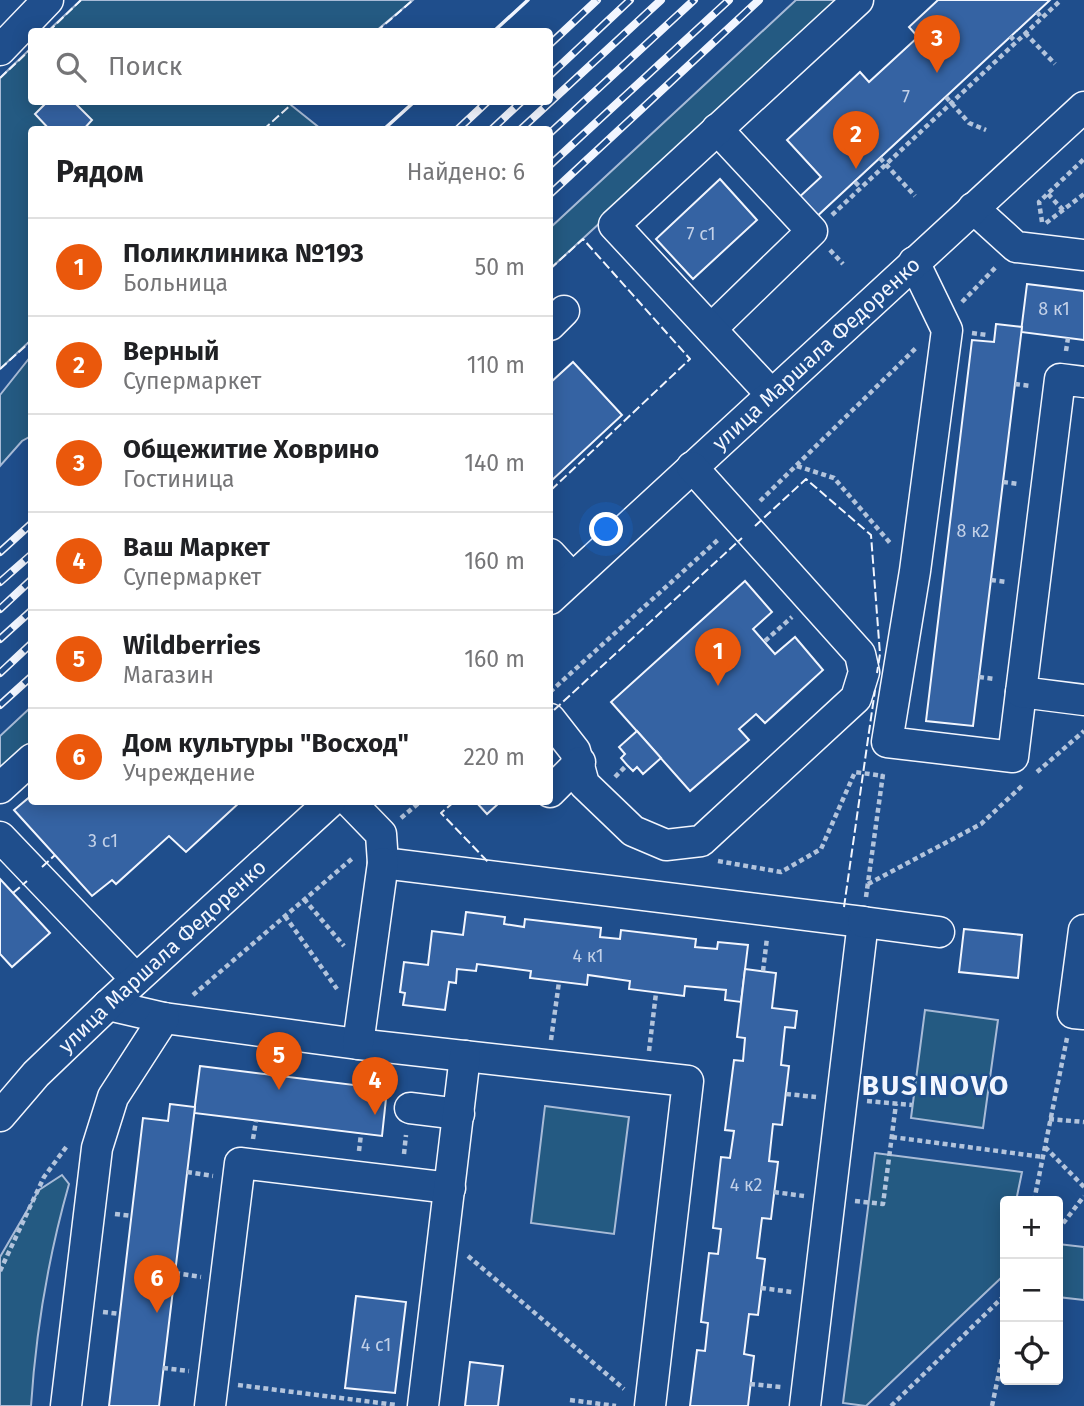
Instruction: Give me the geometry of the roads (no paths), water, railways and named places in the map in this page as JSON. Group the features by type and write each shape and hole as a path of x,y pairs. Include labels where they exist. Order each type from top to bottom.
{"street":[{"path":"0,50 48,0"},
{"path":"771,394 614,225 858,0"},
{"name":"улица Маршала Федоренко","path":"553,596 1084,107"},
{"path":"710,329 812,231 717,129"},
{"path":"972,208 1016,247 1084,255"},
{"path":"914,262 947,330 915,571 887,742 1013,757 1060,379 1084,382"},
{"path":"553,723 580,762 584,784 633,831 666,845 701,841 856,698 864,672 860,654 692,467"},
{"path":"553,557 572,578"},
{"path":"1021,692 1084,700"},
{"path":"553,788 580,762"},
{"path":"0,788 28,763"},
{"name":"улица Маршала Федоренко","path":"0,1116 36,1074 108,1005 327,805"},
{"path":"353,805 381,834 383,863 359,1034"},
{"path":"0,837 136,979"},
{"path":"383,863 939,932"},
{"path":"805,1406 863,922"},
{"path":"1078,1014 1084,930"},
{"path":"108,1005 164,1018 359,1034 465,1056 688,1081 642,1401"},
{"path":"66,1406 97,1148 113,1097 164,1018"},
{"path":"423,1406 465,1056"},
{"path":"410,1108 458,1114"},
{"path":"212,1394 240,1163 450,1188"}],"railway":[{"path":"553,41 597,0"},
{"path":"553,72 630,0"},
{"path":"553,100 661,0"},
{"path":"553,130 694,0"},
{"path":"553,162 729,0"},
{"path":"553,191 759,0"},
{"path":"461,126 484,105"},
{"path":"495,126 518,105"},
{"path":"524,126 547,105"},
{"path":"0,552 28,527"},
{"path":"0,582 28,558"},
{"path":"0,609 28,583"},
{"path":"0,639 28,614"},
{"path":"0,673 28,647"},
{"path":"0,705 28,680"}],"place":[{"name":"Общежитие Ховрино","path":"937,73"},
{"name":"Верный","path":"856,169"},
{"name":"Поликлиника №193","path":"718,686"},
{"name":"Wildberries","path":"279,1090"},
{"name":"Ваш Маркет","path":"375,1115"},
{"name":"Дом культуры \"Восход\"","path":"157,1313"}],"district":[{"name":"BUSINOVO","path":"936,1085"}]}
